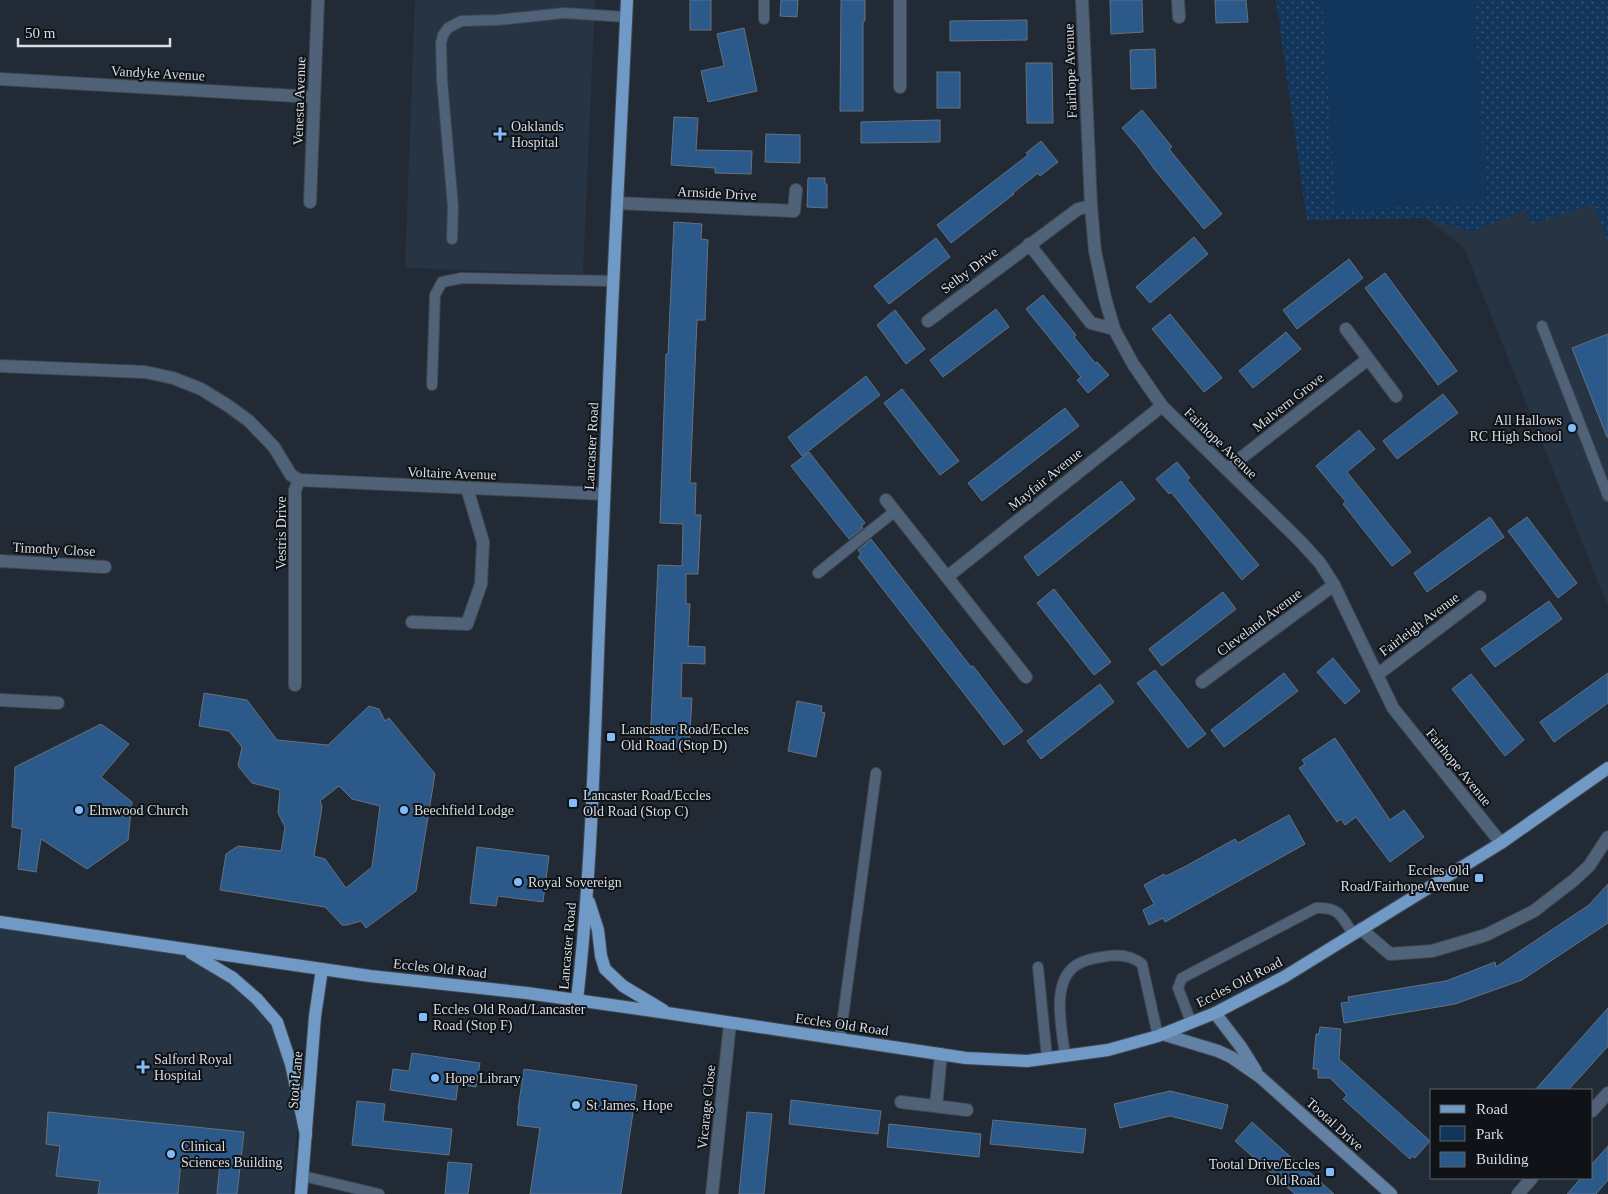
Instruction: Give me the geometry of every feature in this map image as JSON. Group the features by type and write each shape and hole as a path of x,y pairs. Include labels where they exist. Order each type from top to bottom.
{"main road":[{"name":"Lancaster Road","path":"577,1000 584,943 593,770 627,0"},
{"name":"Eccles Old Road","path":"0,922 322,969 577,1000 966,1058 1027,1061 1108,1050 1160,1035 1214,1013 1284,977 1357,932 1501,842 1608,768"},
{"name":"Lancaster Road","path":"586,894 598,930 601,956 605,969 623,986 667,1013"},
{"path":"186,950 233,978 257,999 277,1022 290,1064 306,1135"},
{"name":"Stott Lane","path":"301,1194 316,1016 322,969"}],"street":[{"name":"Venesta Avenue","path":"310,202 318,0"},
{"path":"900,0 900,87"},
{"name":"Fairhope Avenue","path":"1082,0 1091,206 1095,251 1114,329 1133,364 1162,406 1300,540 1320,563 1334,585 1393,708 1501,842"},
{"path":"1178,0 1179,17"},
{"name":"Vandyke Avenue","path":"0,79 314,97"},
{"name":"Arnside Drive","path":"617,203 794,211 796,190"},
{"name":"Selby Drive","path":"928,321 1078,208 1091,206"},
{"path":"1029,244 1091,324 1114,329"},
{"path":"1346,328 1396,396"},
{"name":"Malvern Grove","path":"1227,469 1368,359"},
{"name":"Vestris Drive","path":"0,366 145,372 173,378 194,386 227,405 249,421 274,447 291,475 299,480 296,490 295,685"},
{"name":"Mayfair Avenue","path":"947,577 1162,406"},
{"name":"Voltaire Avenue","path":"299,480 604,494"},
{"path":"412,622 467,624 481,584 482,542 468,488"},
{"path":"886,500 1026,677"},
{"name":"Timothy Close","path":"0,560 106,567"},
{"name":"Cleveland Avenue","path":"1202,682 1334,585"},
{"name":"Fairleigh Avenue","path":"1377,675 1480,597"},
{"path":"0,700 58,703"},
{"path":"1357,932 1390,954 1432,950 1486,935 1534,911 1574,880 1589,866 1608,837"},
{"name":"Tootal Drive","path":"1214,1013 1241,1047 1260,1077"},
{"name":"Vicarage Close","path":"712,1194 730,1023"},
{"name":"Tootal Drive","path":"1160,1035 1218,1051 1231,1057 1260,1077 1390,1194"},
{"path":"936,1106 941,1054"},
{"path":"1593,1110 1608,1093"},
{"path":"902,1102 968,1110"},
{"path":"1518,1194 1531,1179"}],"lane":[{"path":"764,0 764,19"},
{"path":"452,240 453,207 442,80 441,43 443,35 448,28 461,21 497,20 564,13 626,17"},
{"path":"432,384 435,295 442,282 462,278 614,281"},
{"path":"1542,326 1608,496"},
{"path":"818,573 895,511"},
{"path":"840,1039 876,773"},
{"path":"1191,1022 1178,988 1182,978 1316,908 1330,908 1339,913 1357,932"},
{"path":"1065,1056 1060,995 1062,981 1079,963 1104,956 1123,956 1136,959 1142,964 1160,1035"},
{"path":"1038,967 1047,1058"},
{"path":"303,1176 379,1194"}],"shaded area":[{"name":"Oaklands Hospital","path":"415,0 595,0 583,274 405,268"},
{"name":"All Hallows RC High School","path":"1276,0 1608,0 1608,607 1464,248 1426,218 1307,220"},
{"name":"Salford Royal Hospital","path":"0,924 185,951 232,979 273,1025 299,1109 291,1194 0,1194"}],"green space":[{"name":"All Hallows RC High School","path":"1276,0 1608,0 1608,240 1593,204 1531,224 1526,210 1470,232 1426,218 1307,220"},
{"path":"1322,0 1474,0 1487,202 1336,211"}],"building":[{"path":"690,0 711,0 711,30 690,30"},
{"path":"781,0 798,0 797,17 780,16"},
{"path":"841,0 865,0 865,21 863,21 863,111 840,111"},
{"path":"1110,0 1142,0 1143,32 1111,34"},
{"path":"1215,0 1246,0 1248,22 1216,23"},
{"path":"1027,20 1027,40 950,41 950,21"},
{"path":"744,28 757,91 708,102 701,71 724,66 717,34"},
{"path":"1155,49 1156,88 1131,89 1130,50"},
{"path":"1026,63 1052,63 1053,123 1027,123"},
{"path":"937,72 960,72 960,108 937,108"},
{"path":"1142,110 1172,147 1169,149 1222,214 1204,229 1122,128"},
{"path":"674,117 698,118 696,150 752,151 751,174 715,173 715,168 671,165"},
{"path":"940,120 940,142 861,143 861,122"},
{"path":"766,134 800,135 800,163 765,162"},
{"path":"1041,141 1058,162 1040,176 1038,173 951,243 937,225 1028,155 1026,153"},
{"path":"808,178 825,178 825,184 827,184 827,208 807,207"},
{"path":"674,222 702,224 701,239 708,240 705,320 697,320 690,483 696,483 695,515 701,515 698,574 686,574 686,604 690,604 688,646 705,647 705,664 682,663 681,698 692,698 689,748 650,745 658,565 682,566 683,524 660,523 666,354 668,354"},
{"path":"1194,237 1208,254 1150,303 1136,287"},
{"path":"936,238 950,257 889,304 874,286"},
{"path":"1349,259 1363,278 1297,329 1283,310"},
{"path":"1385,273 1457,371 1438,385 1365,288"},
{"path":"1043,295 1076,335 1074,337 1095,363 1097,362 1109,375 1088,393 1077,380 1081,377 1026,309"},
{"path":"996,309 1009,327 943,377 930,360"},
{"path":"895,310 925,349 906,364 877,325"},
{"path":"1170,314 1222,378 1204,392 1152,329"},
{"path":"1286,332 1301,349 1253,388 1239,371"},
{"name":"All Hallows RC High School","path":"1608,334 1608,437 1607,437 1572,348"},
{"path":"866,376 880,395 802,456 788,437"},
{"path":"902,389 959,461 940,475 884,403"},
{"path":"1443,394 1458,413 1397,459 1383,441"},
{"path":"1065,408 1079,426 982,501 968,483"},
{"path":"1359,430 1375,449 1347,472 1411,552 1392,566 1343,504 1346,502 1316,466"},
{"path":"809,452 865,523 861,526 863,528 849,539 791,466"},
{"path":"1177,462 1190,478 1187,480 1259,565 1242,580 1171,492 1169,494 1156,479"},
{"path":"1121,481 1135,499 1038,576 1024,557"},
{"path":"1490,517 1504,537 1427,592 1414,573"},
{"path":"1527,517 1577,583 1558,598 1508,531"},
{"path":"871,539 1023,731 1004,745 858,557 861,554 858,550"},
{"path":"1054,589 1111,662 1094,675 1037,603"},
{"path":"1223,592 1236,609 1162,666 1149,649"},
{"path":"1549,601 1562,619 1495,667 1481,649"},
{"path":"1333,658 1360,691 1345,704 1317,672"},
{"path":"1155,670 1206,734 1188,748 1137,683"},
{"path":"1284,673 1298,691 1224,747 1211,730"},
{"path":"1608,673 1608,703 1554,742 1540,722"},
{"path":"1471,674 1524,740 1505,756 1452,689"},
{"path":"1100,684 1114,702 1041,759 1027,741"},
{"name":"Beechfield Lodge","path":"204,693 247,700 277,740 328,745 369,706 379,709 385,721 389,718 435,774 416,891 366,928 361,921 342,925 325,907 220,890 226,854 238,846 281,851 285,827 278,813 280,790 252,783 238,766 242,747 229,731 199,726","holes":["339,786 352,799 380,806 372,867 346,888 325,859 314,856 322,807 320,801"]},
{"path":"797,701 822,706 821,712 825,713 816,757 788,751"},
{"path":"101,724 129,744 101,777 132,802 128,840 87,869 41,839 36,872 18,869 22,829 12,827 15,767"},
{"path":"1335,738 1390,820 1404,810 1424,837 1390,862 1356,817 1345,825 1341,819 1337,822 1299,768 1305,764 1302,760"},
{"path":"1289,815 1305,844 1165,922 1163,918 1149,925 1143,910 1154,904 1144,885 1164,874 1166,876 1186,866 1235,839 1238,843"},
{"path":"477,847 549,856 543,902 498,896 496,906 470,903"},
{"path":"1608,884 1608,923 1522,980 1455,1004 1344,1023 1341,1003 1349,1002 1348,997 1446,981 1495,962 1496,967 1589,905"},
{"path":"1608,1008 1608,1046 1569,1089 1536,1089"},
{"path":"1320,1027 1341,1029 1339,1059 1430,1141 1415,1158 1412,1156 1410,1159 1343,1099 1347,1095 1330,1078 1318,1078 1318,1069 1313,1069 1316,1034 1319,1034"},
{"name":"Hope Library","path":"412,1053 480,1063 476,1087 458,1084 456,1100 390,1090 393,1069 409,1071"},
{"path":"524,1069 637,1085 621,1194 530,1194 540,1128 517,1125"},
{"path":"1170,1091 1228,1105 1222,1129 1170,1116 1120,1128 1114,1104"},
{"path":"791,1100 881,1111 878,1134 789,1124"},
{"path":"357,1101 385,1104 383,1121 452,1129 449,1155 352,1145"},
{"name":"Clinical Sciences Building","path":"48,1112 244,1132 237,1194 217,1194 220,1163 181,1159 178,1194 98,1194 100,1181 56,1176 60,1146 46,1144"},
{"path":"747,1112 772,1114 764,1194 739,1194"},
{"path":"993,1120 1086,1129 1083,1153 990,1144"},
{"path":"1252,1122 1334,1194 1295,1194 1235,1141"},
{"path":"889,1124 981,1134 979,1157 887,1147"},
{"path":"1608,1146 1608,1180 1596,1194 1567,1194 1580,1179 1593,1179 1593,1163"},
{"path":"448,1162 472,1164 468,1194 445,1194"}],"place":[{"name":"Oaklands Hospital","path":"500,134"},
{"name":"All Hallows RC High School","path":"1572,428"},
{"name":"Lancaster Road/Eccles Old Road (Stop D)","path":"611,737"},
{"name":"Lancaster Road/Eccles Old Road (Stop C)","path":"573,803"},
{"name":"Elmwood Church","path":"79,810"},
{"name":"Beechfield Lodge","path":"404,810"},
{"name":"Eccles Old Road/Fairhope Avenue","path":"1479,878"},
{"name":"Royal Sovereign","path":"518,882"},
{"name":"Eccles Old Road/Lancaster Road (Stop F)","path":"423,1017"},
{"name":"Salford Royal Hospital","path":"143,1067"},
{"name":"Hope Library","path":"435,1078"},
{"name":"St James, Hope","path":"576,1105"},
{"name":"Clinical Sciences Building","path":"171,1154"},
{"name":"Tootal Drive/Eccles Old Road","path":"1330,1172"}]}
